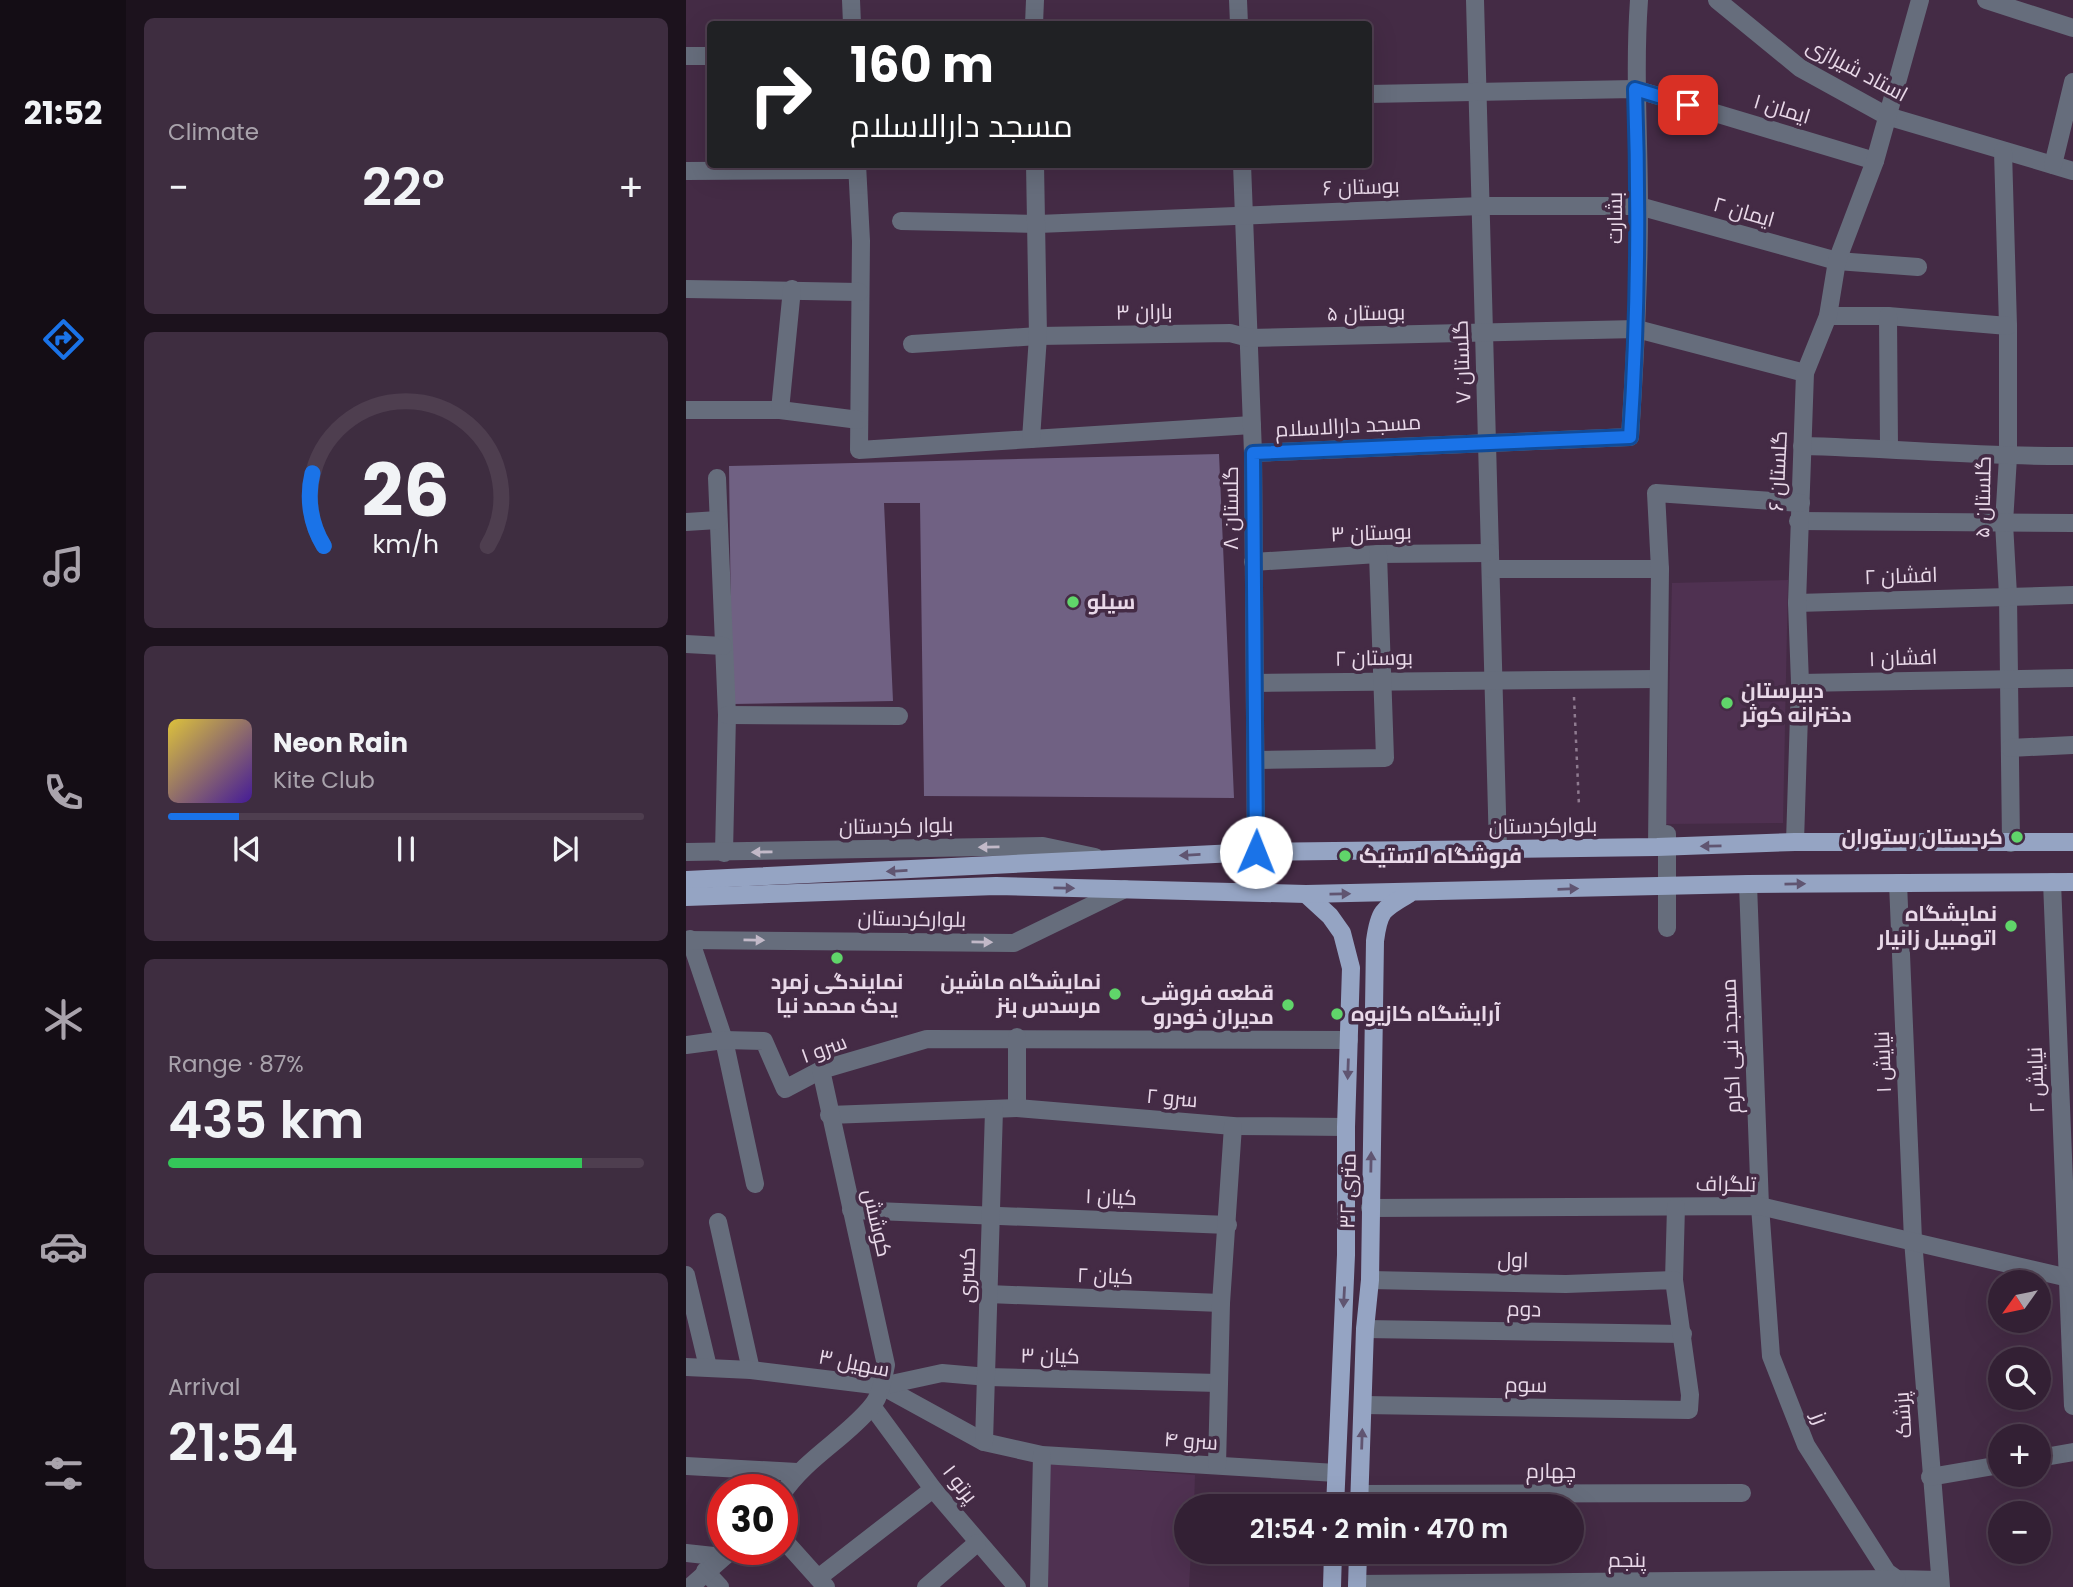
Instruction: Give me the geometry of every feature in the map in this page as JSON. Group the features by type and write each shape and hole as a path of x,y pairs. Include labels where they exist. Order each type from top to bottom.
{"main road":[{"name":"بلوارکردستان","path":"686,880 1014,866 1256,852 1662,847 1794,842 2073,842"},
{"name":"بلوارکردستان","path":"686,897 996,886 1306,894 1748,884 2073,882"},
{"name":"۳۲ متری","path":"1360,1494 1365,1329 1370,1280 1375,942 1378,918 1384,909 1411,893"},
{"name":"۳۲ متری","path":"1306,894 1342,933 1351,968 1346,1127 1346,1255 1335,1494"},
{"path":"1332,1587 1333,1564"},
{"path":"1357,1585 1358,1564"}],"street":[{"path":"851,0 852,21"},
{"path":"1034,21 1035,0"},
{"path":"1238,0 1239,21"},
{"name":"گلستان ۷","path":"1475,0 1498,849"},
{"name":"بشارت","path":"1630,437 1637,329 1639,206 1635,89 1639,0"},
{"name":"استاد شیرازی","path":"1717,0 1800,68 1887,116 2073,171"},
{"name":"گلستان ۶","path":"1794,842 1800,683 1797,603 1805,373 1828,316 1838,261 1875,161 1920,0"},
{"path":"1986,0 2073,28"},
{"path":"686,56 707,56"},
{"path":"2053,165 2073,82"},
{"name":"ایمان ۱","path":"1372,94 1635,89 1875,161"},
{"name":"گلستان ۵","path":"2003,151 2008,326 2008,457 2004,523 2008,595 2011,843"},
{"path":"686,172 823,168"},
{"path":"857,168 861,240 859,450 1252,425"},
{"path":"1031,439 1038,336 1035,168"},
{"name":"گلستان ۸","path":"1242,168 1253,453 1258,760 1256,852"},
{"name":"بوستان ۶","path":"1038,224 1242,213 1481,206 1639,206"},
{"name":"ایمان ۲","path":"1639,206 1838,261 1918,267"},
{"path":"901,221 1038,224"},
{"path":"686,289 859,292"},
{"path":"780,410 792,289"},
{"path":"1828,316 1888,316 2008,326"},
{"path":"1888,316 1889,448"},
{"name":"بوستان ۵","path":"1249,338 1637,329 1805,373"},
{"name":"باران ۳","path":"1038,336 1230,333 1249,338"},
{"path":"912,344 1038,336"},
{"path":"686,410 780,410 859,420"},
{"name":"مسجد دارالاسلام","path":"1253,453 1630,437"},
{"path":"1802,446 1889,448 2008,457 2073,456"},
{"path":"717,478 727,715 724,853"},
{"path":"1667,928 1667,886 1662,847 1658,679 1660,569 1656,493 1800,512 2004,523 2073,523"},
{"path":"686,522 718,520"},
{"path":"1258,760 1385,758 1378,554"},
{"name":"بوستان ۳","path":"1253,562 1378,554 1660,569"},
{"name":"افشان ۲","path":"1797,603 2073,595"},
{"path":"686,644 723,646"},
{"name":"افشان ۱","path":"1800,683 2008,677 2073,678"},
{"name":"بوستان ۲","path":"1255,682 1658,679"},
{"path":"727,715 899,716"},
{"path":"2010,748 2073,744"},
{"path":"1662,847 1668,820"},
{"name":"بلوار کردستان","path":"686,852 1043,846 1105,860"},
{"name":"نیایش ۲","path":"2052,882 2073,1406"},
{"name":"نیایش ۱","path":"1898,883 1913,1240"},
{"name":"مسجد نبی اکرم","path":"1748,884 1760,1206"},
{"name":"بلوارکردستان","path":"688,939 1014,943 1125,889"},
{"path":"688,939 724,1040 755,1184"},
{"path":"1017,1037 1017,1108"},
{"name":"سرو ۱","path":"724,1040 764,1041 785,1089 821,1070 927,1039 1017,1037 1349,1040"},
{"path":"686,1045 724,1040"},
{"name":"کوشش","path":"821,1070 886,1365 882,1386"},
{"name":"سرو ۲","path":"830,1115 1017,1108 1233,1126 1346,1127"},
{"name":"کسری","path":"984,1442 993,1215 994,1110"},
{"path":"1217,1465 1221,1303 1233,1126"},
{"name":"تلگراف","path":"1370,1208 1760,1206 2069,1278"},
{"name":"رز","path":"1760,1206 1771,1356 1806,1445 1887,1572 1897,1579"},
{"path":"1676,1207 1674,1280 1683,1334"},
{"name":"کیان ۱","path":"851,1210 1228,1225"},
{"path":"718,1222 751,1370"},
{"name":"پزشک","path":"1913,1240 1940,1583"},
{"path":"686,1275 708,1367"},
{"name":"اول","path":"1370,1280 1566,1284 1674,1280"},
{"name":"کیان ۲","path":"988,1294 1221,1303"},
{"name":"دوم","path":"1365,1329 1683,1334"},
{"name":"سوم","path":"1363,1405 1689,1410 1683,1334"},
{"name":"سهیل ۳","path":"686,1367 751,1370 882,1386 984,1442 1042,1455"},
{"name":"کیان ۳","path":"882,1386 942,1373 988,1377 1218,1383"},
{"path":"686,1466 797,1472 872,1406 882,1386"},
{"name":"پرتو ۱","path":"872,1406 933,1489 1017,1587"},
{"path":"2051,1456 2073,1452"},
{"path":"1039,1587 1042,1455"},
{"name":"سرو ۴","path":"1042,1455 1336,1473"},
{"path":"1930,1477 1988,1467"},
{"path":"798,1556 822,1582 933,1489"},
{"name":"چهارم","path":"1584,1496 1742,1493"},
{"path":"926,1587 977,1543"},
{"path":"686,1553 707,1553"},
{"path":"690,1587 713,1565"},
{"path":"705,1571 720,1587"},
{"path":"1897,1579 1940,1583"},
{"name":"پنجم","path":"1357,1585 1897,1579"}],"path":[{"path":"1573,679 1579,806"}],"shaded area":[{"name":"دبیرستان دخترانه کوثر","path":"1788,580 1783,823 1666,824 1672,583"},
{"path":"1049,1464 1195,1475 1194,1494 1174,1494 1174,1564 1190,1564 1189,1587 1046,1587"}],"building":[{"name":"سیلو","path":"1219,454 1234,798 924,796 920,503 884,503 893,701 732,704 729,466"}],"place":[{"name":"سیلو","path":"1073,602"},
{"name":"دبیرستان دخترانه کوثر","path":"1727,703"},
{"name":"کردستان رستوران","path":"2017,837"},
{"name":"فروشگاه لاستیک","path":"1345,856"},
{"name":"نمایشگاه اتومبیل زانیار","path":"2011,926"},
{"name":"نمایندگی زمرد یدک محمد نیا","path":"837,958"},
{"name":"نمایشگاه ماشین مرسدس بنز","path":"1115,994"},
{"name":"قطعه فروشی مدیران خودرو","path":"1288,1005"},
{"name":"آرایشگاه کازیوه","path":"1337,1014"}],"route":[{"path":"1256,852 1258,760 1253,453 1630,437 1637,329 1639,206 1635,89 1688,105"}]}
